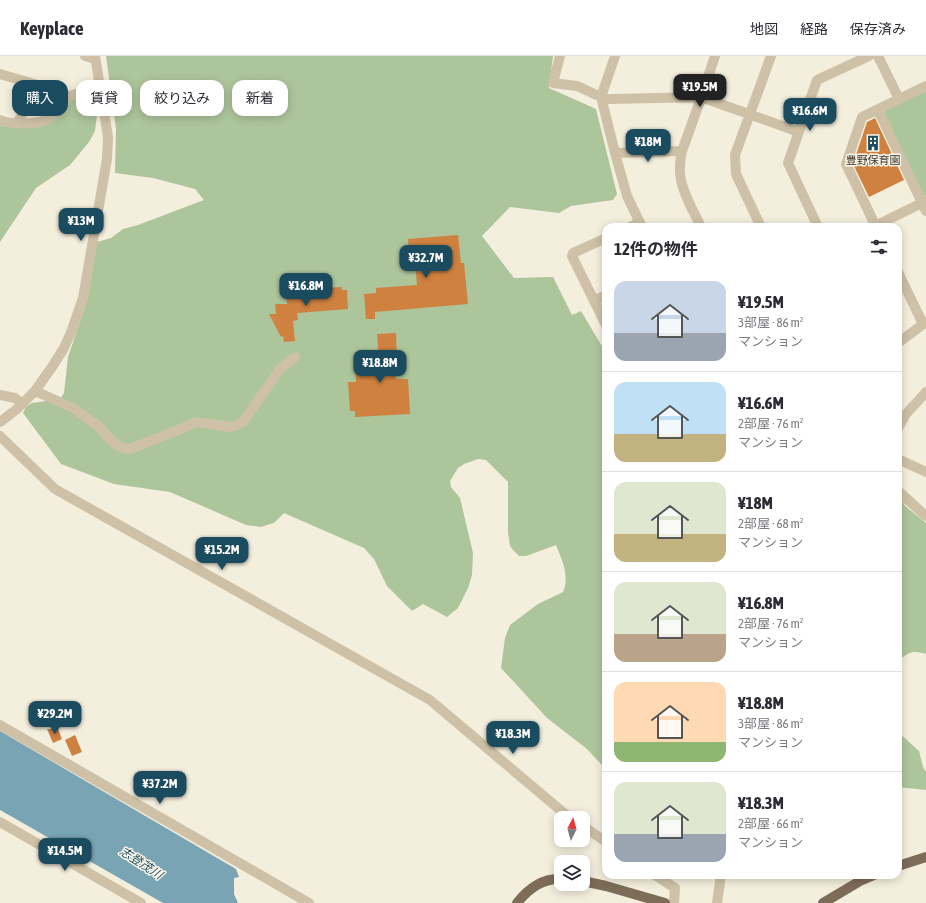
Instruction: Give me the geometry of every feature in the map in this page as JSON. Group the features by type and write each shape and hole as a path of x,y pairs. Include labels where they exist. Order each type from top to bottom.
{"main road":[{"path":"902,865 926,857"},
{"path":"517,903 533,887 554,879"},
{"path":"823,903 865,879"},
{"path":"590,883 665,903"}],"street":[{"path":"85,56 95,57 99,80"},
{"path":"560,56 553,83 577,86 601,97 612,99 701,97 799,132"},
{"path":"615,56 601,97 627,196 640,223"},
{"path":"699,223 687,199 681,182 680,174 682,151 715,56"},
{"path":"759,223 736,174 736,155 771,56"},
{"path":"816,223 788,164 817,80 869,56"},
{"path":"878,56 899,99"},
{"path":"0,74 41,86 17,123"},
{"path":"873,223 846,164 862,116 878,110 926,86"},
{"path":"0,120 17,123 45,121 50,119 62,107 66,98 76,94"},
{"path":"878,110 925,205 884,223"},
{"path":"0,422 35,391 52,367 64,348 83,298 107,159 108,137 105,116"},
{"path":"615,153 682,151"},
{"path":"602,240 573,253 572,256 602,317"},
{"path":"902,280 924,323 902,340"},
{"path":"594,301 602,297"},
{"path":"35,391 73,408 98,426 120,447 130,449 196,422 231,426 243,422 280,369 295,356"},
{"path":"902,421 906,414 926,392"},
{"path":"0,394 14,398 22,404"},
{"path":"0,436 55,489 430,700 561,811"},
{"path":"902,461 926,472"},
{"path":"902,495 926,516"},
{"path":"0,725 309,903"},
{"path":"0,822 141,903"},
{"path":"590,831 602,839"},
{"path":"662,879 675,888 674,903"},
{"path":"717,903 720,879"}],"green space":[{"path":"106,56 553,56 549,88 596,109 617,194 613,200 571,206 559,213 510,207 482,236 514,278 553,277 572,315 581,311 602,346 602,765 587,749 547,718 501,668 505,638 510,625 538,604 563,592 566,580 563,562 556,545 526,556 519,556 510,546 508,532 508,482 486,460 478,459 464,464 458,468 450,481 451,487 460,498 473,553 472,575 468,588 458,608 447,617 423,604 412,611 387,586 374,559 364,548 284,513 274,523 261,527 246,525 170,492 114,484 61,464 23,413 26,407 32,403 60,399 64,393 68,357 84,310 97,242 111,238 123,229 138,225 204,200 195,189 153,178 115,173 116,129 114,116 132,116 132,80 109,80"},
{"path":"926,91 926,196 923,195 884,115 885,109"},
{"path":"76,99 76,116 97,116 95,131 89,142 70,165 36,188 0,242 0,126 32,127 48,116 68,116 68,103"},
{"path":"902,500 905,506 926,523 926,654 911,652 902,658"},
{"path":"902,736 919,751 923,767 926,772 926,790 902,787"}],"water":[{"name":"志登茂川","path":"0,731 236,869 239,877 234,878 234,894 238,903 163,903 0,810"}],"building":[{"name":"豊野保育園","path":"875,118 904,180 869,197 853,164 867,122"},
{"path":"458,235 461,263 464,263 468,304 375,312 375,319 366,319 364,294 376,293 376,288 417,285 415,263 410,264 408,239"},
{"path":"307,285 308,289 342,287 342,290 347,290 348,309 297,313 298,320 293,321 295,341 284,342 283,336 281,337 269,314 276,314 275,304 287,304 286,290 293,290 293,287"},
{"path":"396,333 397,365 394,365 396,379 408,379 410,414 355,417 355,411 350,411 348,382 356,382 355,364 360,360 366,359 379,361 377,334"},
{"path":"47,729 58,729 62,739 53,743"},
{"path":"75,735 82,752 72,756 65,740"}],"place":[{"name":"豊野保育園","path":"873,143"}]}
